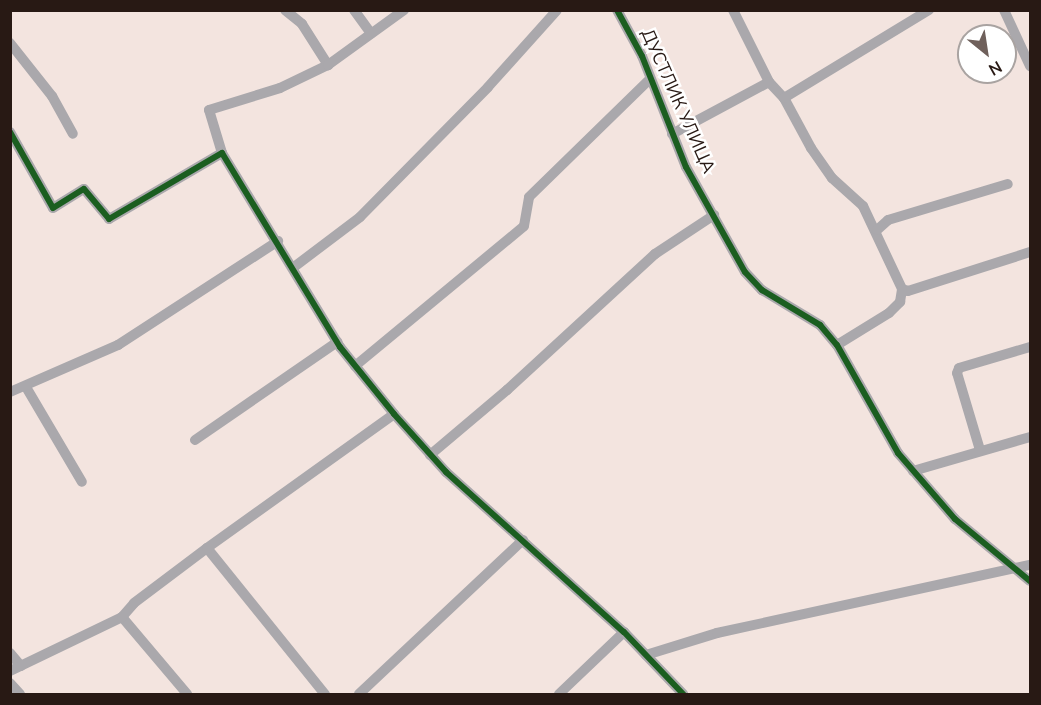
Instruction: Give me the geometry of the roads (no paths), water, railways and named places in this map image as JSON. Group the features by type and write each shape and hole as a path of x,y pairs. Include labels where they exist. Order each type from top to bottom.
{"street":[{"path":"285,10 302,24 328,65"},
{"path":"354,10 371,33"},
{"path":"404,10 328,65 280,88 209,110 222,153 338,342 394,414 430,455 624,632 683,694"},
{"path":"294,267 360,217 488,87 557,10"},
{"name":"ДУСТЛИК УЛИЦА","path":"617,10 650,79 672,134 745,272 762,290 820,325 837,345 898,453 955,519 1030,581"},
{"path":"733,10 769,82 784,98 811,148 832,178 863,206 877,230 902,289 900,302 889,313 837,345"},
{"path":"784,98 929,10"},
{"path":"1004,10 1030,66"},
{"path":"10,44 52,96 73,134"},
{"path":"356,366 524,226 529,197 650,79"},
{"path":"672,134 769,82"},
{"path":"10,132 53,208 84,189 109,219 222,153"},
{"path":"877,230 888,220 1008,184"},
{"path":"430,455 538,363 655,254 714,214"},
{"path":"10,392 118,345 278,241"},
{"path":"902,289 908,291 1030,252"},
{"path":"195,441 338,342"},
{"path":"980,450 957,373 959,369 1030,347"},
{"path":"26,387 82,482"},
{"path":"10,653 16,669 122,617 134,603 207,548 394,414"},
{"path":"914,471 1030,437"},
{"path":"359,694 523,540"},
{"path":"207,548 325,694"},
{"path":"646,655 717,633 1030,565"},
{"path":"122,617 187,694"},
{"path":"559,694 624,632"},
{"path":"10,683 20,694"}]}
